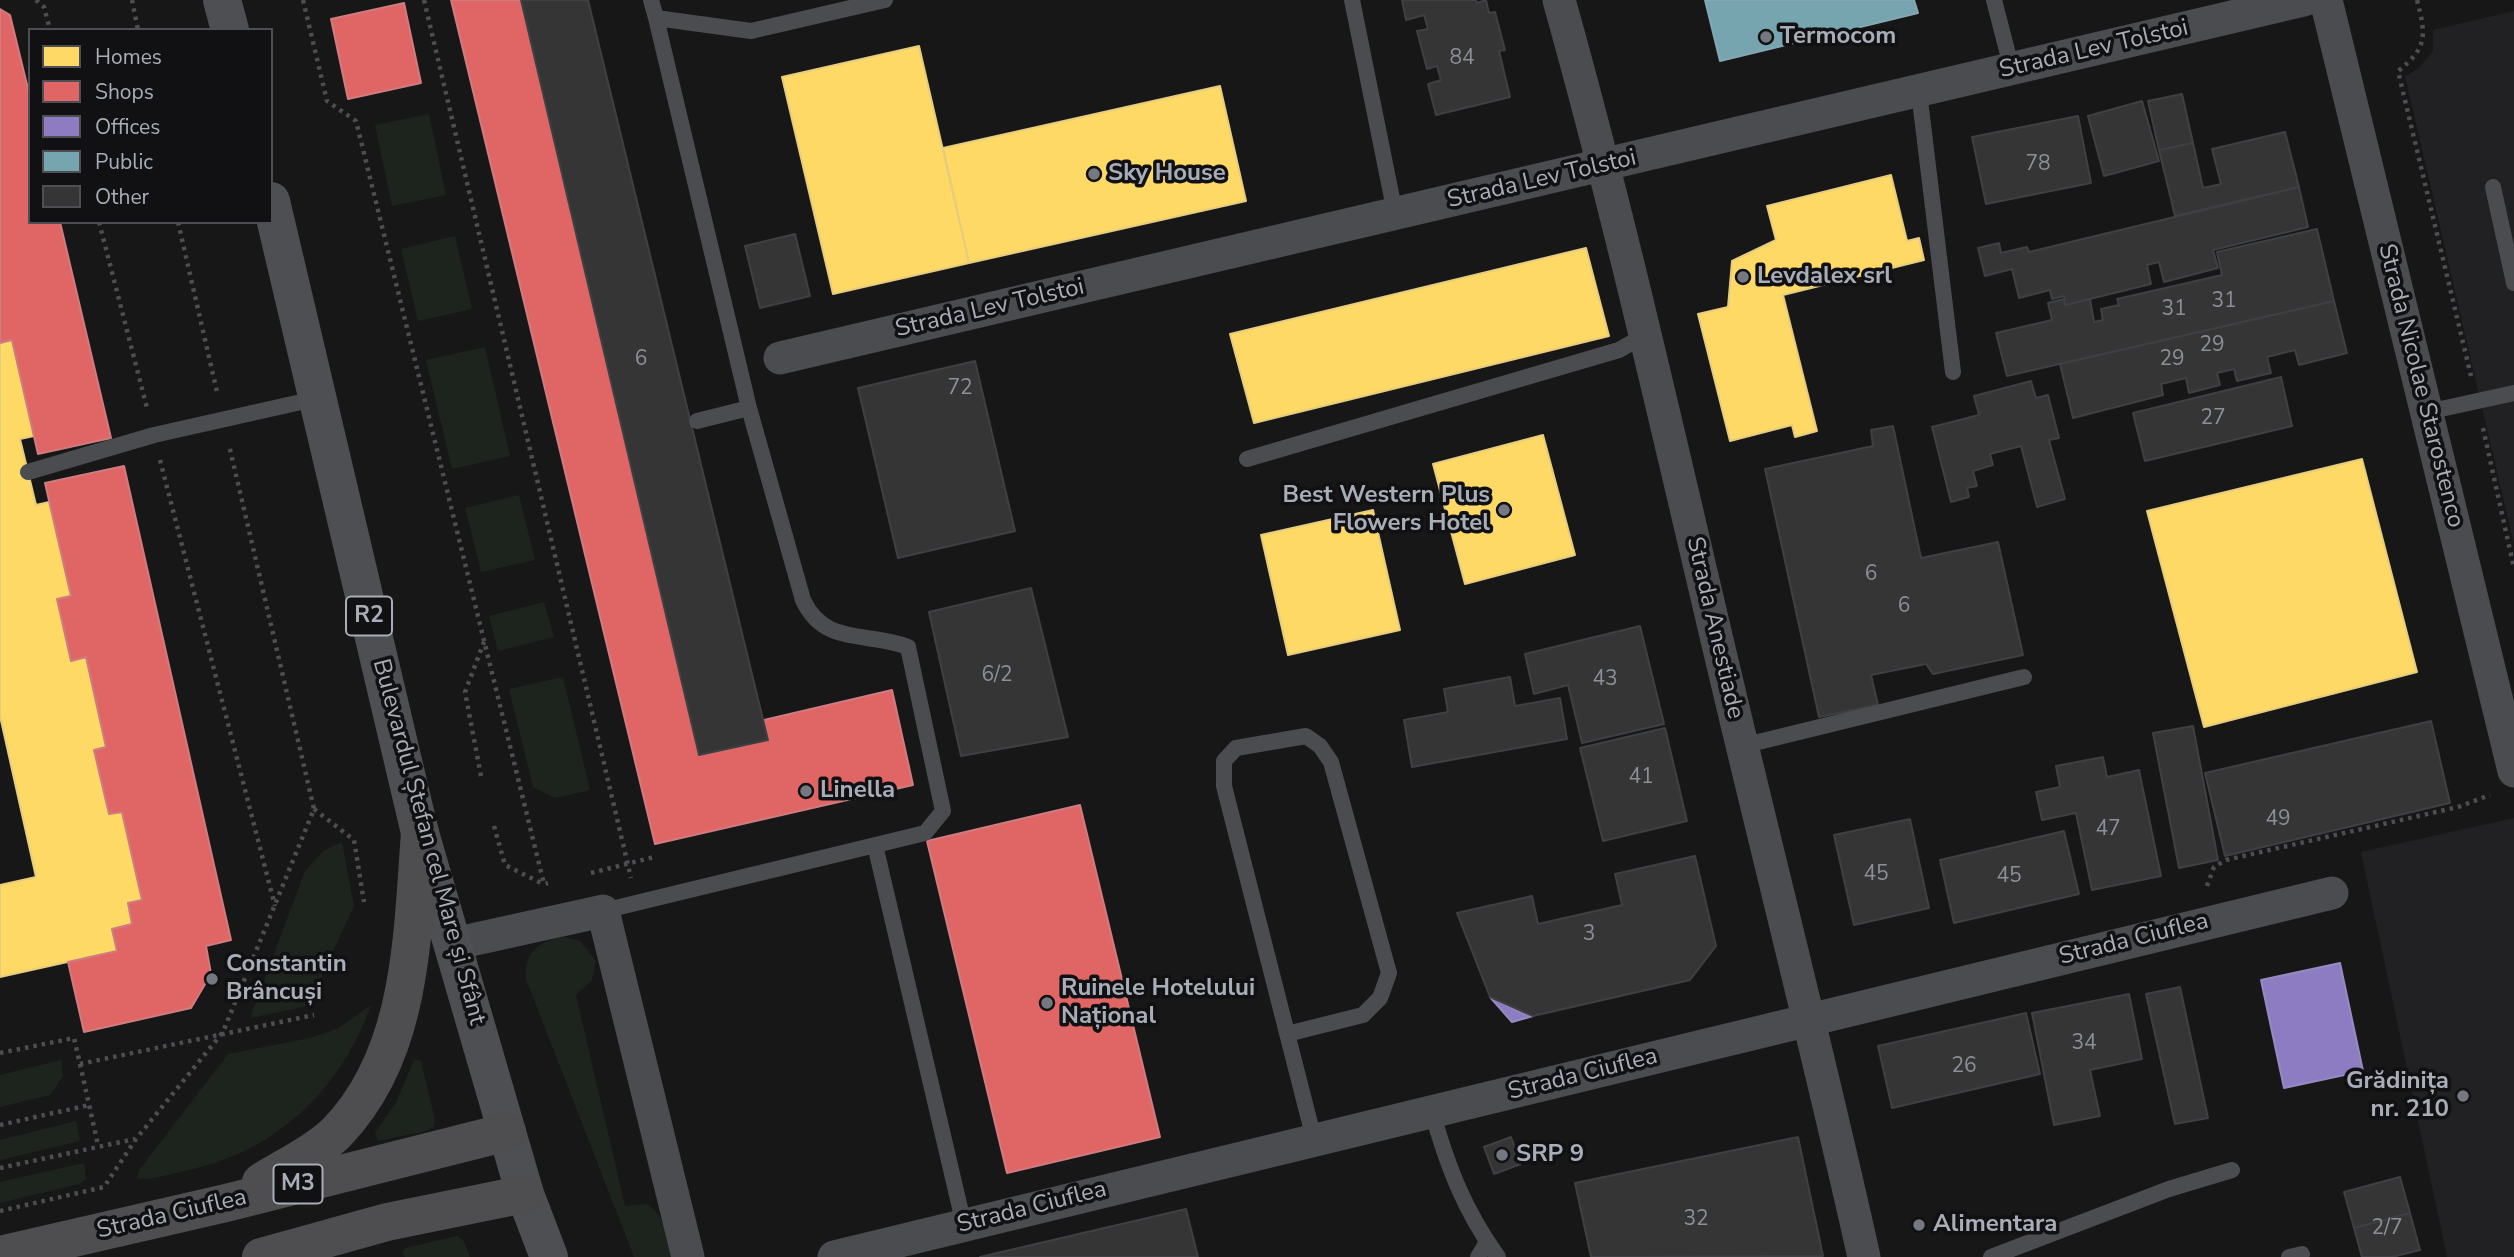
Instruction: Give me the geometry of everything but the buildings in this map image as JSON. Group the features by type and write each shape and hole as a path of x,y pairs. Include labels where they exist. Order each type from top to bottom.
{"highway":[{"path":"226,1203 336,1132 363,1096 386,1056 409,968 420,833"},
{"name":"Strada Ciuflea","path":"0,1255 226,1203 507,1132"},
{"name":"M3","path":"261,1257 387,1222 525,1194"}],"main road":[{"path":"222,0 229,28"},
{"name":"Bulevardul Ștefan cel Mare și Sfânt","path":"273,209 420,833 525,1194"},
{"name":"R2","path":"525,1194 549,1257"}],"street":[{"name":"Strada Anestiade","path":"1559,0 1606,166 1647,334 1742,746 1811,1018 1864,1257"},
{"name":"Strada Lev Tolstoi","path":"780,358 2304,0"},
{"name":"Strada Nicolae Starostenco","path":"2326,0 2427,412 2508,781"},
{"name":"Strada Ciuflea","path":"834,1257 2332,893"},
{"path":"453,944 603,911 688,1257"}],"lane":[{"path":"603,911 925,833 943,811 908,647 835,632 820,625 803,600 750,408 651,0"},
{"path":"656,18 751,31 886,0"},
{"path":"1352,0 1395,213"},
{"path":"1994,0 2012,70"},
{"path":"1919,92 1953,372"},
{"path":"2493,187 2514,283"},
{"path":"1247,459 1619,350 1647,334"},
{"path":"2427,412 2514,393"},
{"path":"29,472 154,435 319,398"},
{"path":"697,421 750,408"},
{"path":"1742,746 2024,677"},
{"path":"1287,1034 1363,1016 1381,998 1389,973 1331,762 1320,746 1306,736 1236,748 1224,761 1224,786 1287,1034 1314,1139"},
{"path":"875,845 964,1225"},
{"path":"1432,1112 1450,1172 1475,1226 1498,1257"},
{"path":"1991,1257 2169,1189 2232,1171"},
{"path":"1478,1257 1487,1242"}],"path":[{"path":"36,0 44,8 49,28"},
{"path":"132,0 138,28"},
{"path":"313,0 303,1 327,101 356,121 544,884"},
{"path":"424,0 637,903"},
{"path":"2417,0 2425,31 2416,57 2398,71 2514,568"},
{"path":"100,224 275,906"},
{"path":"0,1211 104,1186 136,1139 223,1032 314,809 178,224"},
{"path":"481,776 465,692 484,642"},
{"path":"2199,925 2207,883 2214,867 2226,860 2458,807 2508,781"},
{"path":"314,809 354,840 364,902"},
{"path":"494,826 505,865 544,884 556,881"},
{"path":"580,876 654,858"},
{"path":"80,1064 314,1015"},
{"path":"0,1054 74,1038 99,1145"},
{"path":"0,1125 89,1105"},
{"path":"0,1168 136,1139"}],"shaded area":[{"path":"2514,11 2514,545 2405,76 2418,69 2433,51 2433,30"},
{"path":"429,114 446,195 392,206 375,125"},
{"path":"455,236 472,309 418,321 401,249"},
{"path":"485,347 510,456 452,469 426,360"},
{"path":"519,495 535,560 481,572 465,508"},
{"path":"544,602 554,637 498,651 489,616"},
{"path":"563,677 590,790 555,798 533,787 509,689"},
{"name":"Grădinița nr. 210","path":"2514,818 2514,1257 2447,1257 2361,852"},
{"path":"342,842 354,906 308,1006 250,1018 305,871 323,851"},
{"path":"564,937 580,941 596,961 592,980 576,995 625,1206 647,1204 653,1209 665,1228 673,1257 634,1257 526,979 527,962 534,949 547,941"},
{"path":"371,1005 358,1036 323,1090 275,1133 217,1162 160,1177 137,1178 140,1169 228,1054 310,1038 337,1029"},
{"path":"61,1060 63,1076 50,1095 0,1107 0,1075"},
{"path":"414,1060 421,1061 435,1120 434,1127 427,1131 378,1141 375,1133 396,1102"},
{"path":"76,1121 80,1141 0,1160 0,1140"},
{"path":"84,1163 86,1179 79,1184 0,1203 0,1182"},
{"path":"457,1236 463,1240 470,1257 405,1257 402,1253 405,1248"}],"place":[{"name":"Termocom","path":"1766,37"},
{"name":"Sky House","path":"1094,174"},
{"name":"Levdalex srl","path":"1743,277"},
{"name":"Best Western Plus Flowers Hotel","path":"1504,510"},
{"name":"Linella","path":"806,791"},
{"name":"Constantin Brâncuși","path":"212,979"},
{"name":"Ruinele Hotelului Național","path":"1047,1003"},
{"name":"Grădinița nr. 210","path":"2463,1096"},
{"name":"SRP 9","path":"1502,1155"},
{"name":"Alimentara","path":"1919,1225"}]}
